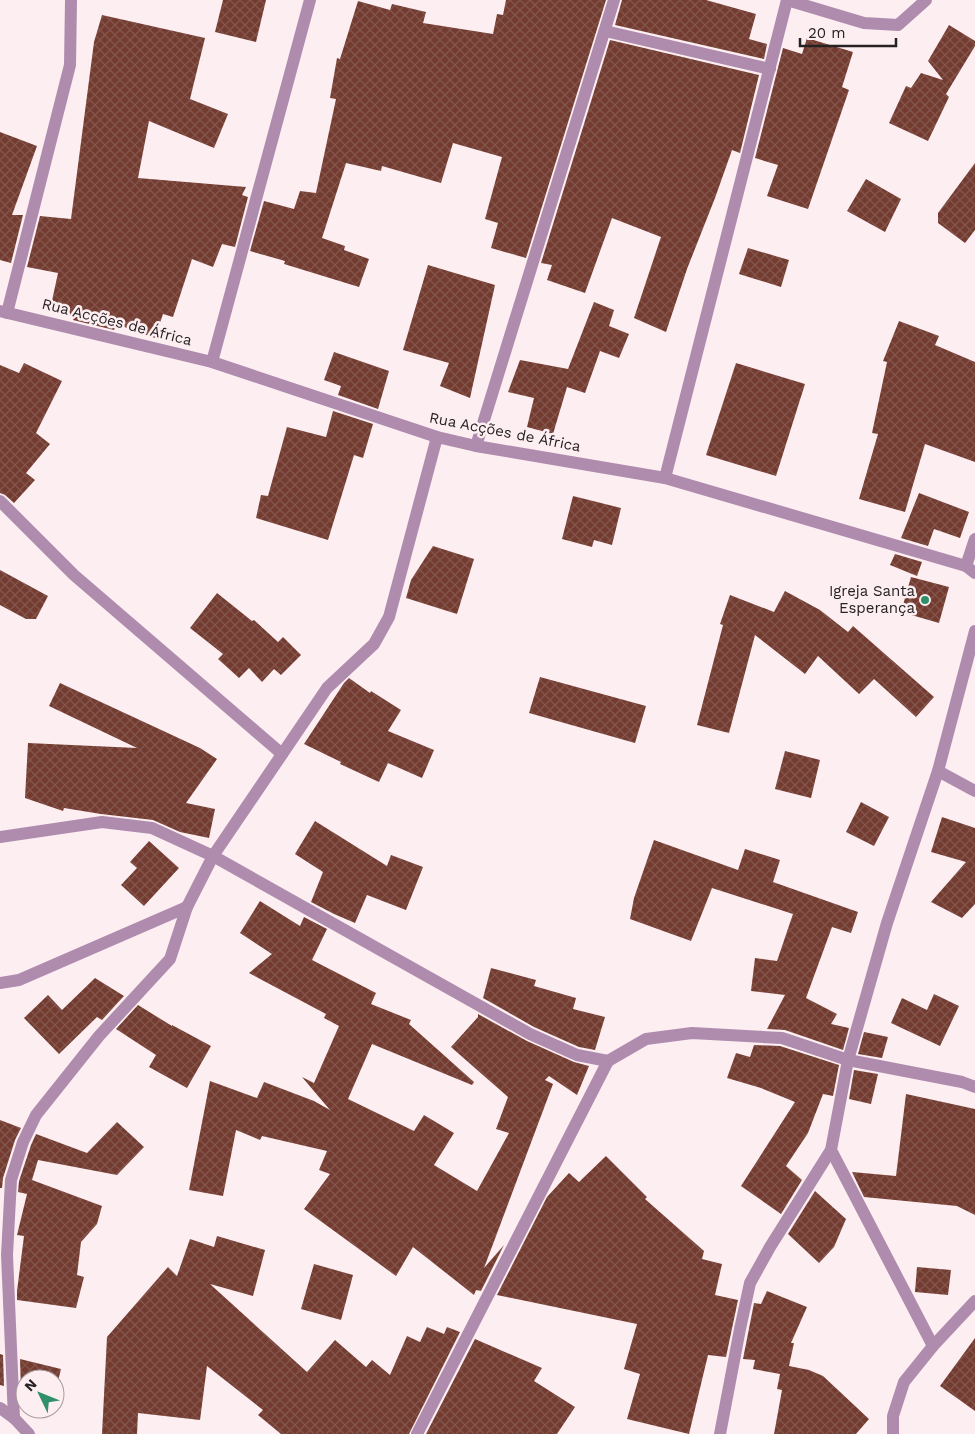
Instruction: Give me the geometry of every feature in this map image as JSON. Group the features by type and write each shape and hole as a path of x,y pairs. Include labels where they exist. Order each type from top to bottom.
{"street":[{"path":"3,312 70,65 71,0"},
{"path":"212,362 310,0"},
{"path":"476,446 614,0"},
{"path":"665,478 787,0 864,23 898,25 926,0"},
{"path":"605,31 770,70"},
{"name":"Rua Acções de África","path":"3,312 212,362 437,437 476,446 665,478 970,569"},
{"path":"14,1418 7,1255 11,1180 23,1142 36,1115 98,1036 170,959 187,907 213,856 328,688 374,644 390,617 437,437"},
{"path":"0,501 74,574 282,754"},
{"path":"970,569 975,539"},
{"path":"720,1434 750,1283 770,1246 831,1150 848,1060 887,923 938,771 975,632"},
{"path":"938,771 975,791"},
{"path":"0,837 102,822 152,828 213,856 530,1034 577,1055 608,1061"},
{"path":"0,983 19,980 187,907"},
{"path":"417,1434 608,1061 646,1040 692,1033 782,1038 848,1060 962,1082 975,1087"},
{"path":"831,1150 933,1346"},
{"path":"893,1434 893,1416 904,1382 933,1346 975,1302"},
{"path":"0,1408 14,1418 29,1434"}],"building":[{"path":"223,0 266,0 256,42 215,32"},
{"path":"506,0 606,0 526,258 491,248 498,223 485,219 502,157 453,143 441,183 382,166 381,171 346,163 322,238 345,246 344,250 369,259 359,287 284,264 285,261 250,251 264,201 294,209 300,191 316,193 336,99 330,98 337,58 340,59 358,1 390,10 392,4 426,12 423,23 493,34 497,14 503,15"},
{"path":"622,0 706,0 756,14 749,39 767,44 764,59 615,25"},
{"path":"102,15 205,38 190,99 228,114 214,148 149,121 138,178 246,187 242,195 248,197 235,247 222,244 213,267 192,259 173,317 163,314 155,338 116,324 114,330 73,320 75,316 50,310 58,273 27,267 40,216 71,219 94,42"},
{"path":"949,25 975,41 975,46 946,94 949,97 928,141 889,123 906,86 911,88 921,73 943,80 928,61"},
{"path":"807,38 853,52 842,87 849,90 808,209 767,196 778,165 755,158 783,48 802,54"},
{"path":"610,40 759,75 740,153 732,150 687,269 666,332 634,318 661,237 612,218 585,293 547,280 552,265 541,263"},
{"path":"0,132 37,146 12,215 23,215 11,263 0,260"},
{"path":"975,163 975,230 965,243 938,223 938,213"},
{"path":"866,179 901,199 885,232 847,211"},
{"path":"748,248 789,260 781,287 739,274"},
{"path":"428,265 495,285 470,398 440,386 449,363 403,350"},
{"path":"594,302 614,310 609,326 629,334 619,358 600,351 585,393 567,387 553,434 527,427 534,398 508,392 520,360 568,369"},
{"path":"899,321 939,336 935,345 975,362 975,462 925,444 905,512 859,499 878,434 872,433 887,362 883,361"},
{"path":"334,352 389,371 378,409 338,395 341,386 324,380"},
{"path":"24,363 62,381 36,433 50,444 26,473 35,480 14,503 0,493 0,365 19,373"},
{"path":"736,363 805,384 776,476 706,455"},
{"path":"333,411 373,424 363,458 354,455 328,540 256,518 261,495 268,496 287,427 326,437"},
{"path":"919,493 969,512 960,538 934,529 928,546 901,538"},
{"path":"573,496 621,508 612,545 594,540 592,547 562,539"},
{"path":"433,546 474,559 457,614 406,598 411,580"},
{"path":"895,554 922,562 917,576 890,565"},
{"path":"0,570 48,596 36,619 26,619 0,605"},
{"name":"Igreja Santa Esperança","path":"911,577 949,587 939,623 901,612"},
{"path":"785,591 820,610 848,632 853,626 934,697 916,717 874,679 859,694 818,656 805,674 755,635 729,733 697,725 723,625 720,624 730,595 774,612"},
{"path":"217,593 252,621 254,620 278,642 283,637 301,655 281,675 274,669 262,682 249,668 239,678 218,659 223,654 190,628"},
{"path":"540,677 646,706 635,743 529,713"},
{"path":"349,678 370,693 371,691 401,710 388,731 434,750 422,778 388,763 379,782 340,764 341,762 304,744"},
{"path":"60,683 200,748 217,759 186,803 215,809 209,838 180,832 153,820 64,808 63,811 25,798 28,743 137,748 49,706"},
{"path":"785,751 820,760 811,798 775,789"},
{"path":"861,802 889,817 874,846 846,832"},
{"path":"942,817 975,828 975,904 962,918 931,902 966,862 931,852"},
{"path":"315,821 387,866 391,855 423,867 406,910 367,895 355,923 311,902 323,872 295,854"},
{"path":"654,840 738,870 745,849 780,860 773,882 858,912 851,933 832,927 806,998 837,1014 831,1024 849,1028 843,1050 785,1030 767,1029 785,995 751,991 755,958 777,961 793,914 712,888 691,941 630,919 634,898"},
{"path":"149,841 179,868 144,906 121,885 137,868 130,862"},
{"path":"260,901 300,926 304,917 327,929 312,960 376,993 371,1004 411,1020 409,1024 474,1082 472,1085 372,1044 348,1099 414,1131 424,1115 454,1133 434,1165 477,1191 509,1133 496,1129 508,1097 451,1047 478,1017 478,1014 527,1041 574,1062 589,1066 577,1095 549,1076 545,1080 553,1084 484,1268 504,1245 481,1291 476,1290 474,1295 413,1247 396,1276 304,1209 330,1174 319,1170 327,1151 262,1136 260,1140 236,1130 223,1196 189,1190 210,1081 257,1098 264,1082 314,1101 330,1110 302,1077 314,1083 339,1026 324,1018 326,1014 249,973 272,954 240,933"},
{"path":"491,968 536,980 534,986 576,998 573,1009 605,1017 595,1050 579,1047 534,1027 483,998"},
{"path":"95,978 124,996 102,1020 97,1017 59,1054 24,1018 48,995 62,1010"},
{"path":"934,994 959,1006 940,1046 891,1023 902,998 927,1010"},
{"path":"138,1005 172,1026 211,1046 187,1088 149,1067 156,1055 116,1029"},
{"path":"864,1032 888,1037 882,1058 858,1054"},
{"path":"754,1045 780,1046 839,1065 833,1096 823,1094 808,1133 786,1166 802,1180 781,1214 741,1186 795,1102 761,1088 727,1078 736,1053 750,1057"},
{"path":"854,1070 878,1074 871,1104 849,1099"},
{"path":"906,1094 975,1109 975,1215 957,1206 864,1197 852,1172 896,1176"},
{"path":"0,1120 21,1128 15,1140 3,1178 2,1188 0,1188"},
{"path":"117,1122 144,1147 117,1175 38,1160 32,1180 102,1206 97,1224 81,1242 77,1275 84,1277 76,1308 17,1300 24,1236 17,1235 27,1194 18,1192 19,1181 36,1134 87,1153"},
{"path":"606,1156 647,1197 645,1199 704,1251 702,1259 722,1264 715,1295 738,1300 726,1357 708,1355 689,1434 627,1419 640,1374 624,1369 637,1324 497,1295 547,1197 569,1173 579,1182"},
{"path":"815,1191 846,1219 834,1247 819,1263 788,1234"},
{"path":"217,1236 265,1250 253,1296 210,1284 307,1372 335,1340 366,1367 372,1360 390,1375 407,1336 420,1342 427,1327 444,1334 447,1327 460,1332 409,1434 281,1434 258,1415 263,1410 207,1366 200,1420 138,1413 137,1434 102,1434 107,1337 168,1267 177,1276 190,1239 214,1247"},
{"path":"314,1264 353,1275 341,1320 301,1309"},
{"path":"917,1267 951,1270 948,1295 915,1292"},
{"path":"767,1291 807,1307 791,1343 794,1343 789,1366 809,1370 823,1376 869,1419 856,1434 774,1434 782,1390 777,1389 780,1374 753,1369 755,1360 743,1359 754,1303 761,1304"},
{"path":"975,1338 975,1411 940,1386"},
{"path":"475,1339 542,1368 534,1381 575,1407 557,1434 426,1434"},
{"path":"0,1354 3,1355 4,1386 0,1385"},
{"path":"20,1359 61,1369 20,1369"}],"place":[{"name":"Igreja Santa Esperança","path":"925,600"}]}
